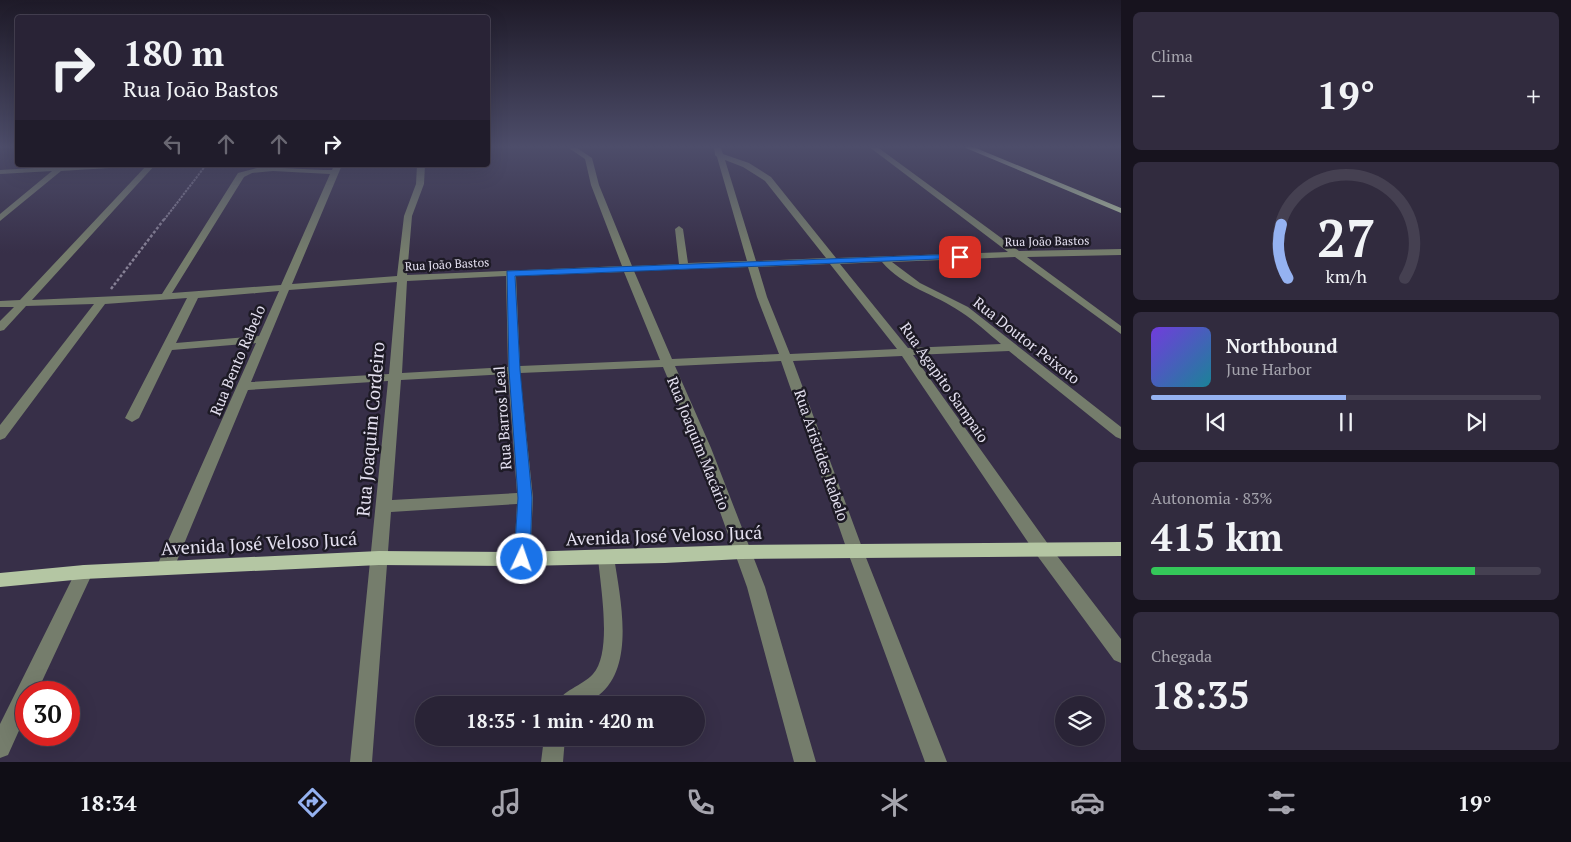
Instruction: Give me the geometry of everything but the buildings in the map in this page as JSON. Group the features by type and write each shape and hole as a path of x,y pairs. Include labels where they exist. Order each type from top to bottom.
{"main road":[{"path":"1049,182 1121,212"},
{"name":"Avenida José Veloso Jucá","path":"0,580 84,572 379,558 522,559 855,550 1121,549"}],"street":[{"path":"0,218 44,182"},
{"path":"0,328 136,182"},
{"path":"165,297 237,182"},
{"name":"Rua Bento Rabelo","path":"165,568 332,182"},
{"name":"Rua Joaquim Cordeiro","path":"361,762 408,216 418,182"},
{"name":"Rua Joaquim Macário","path":"594,182 628,268 704,448 741,552 756,587 805,762"},
{"name":"Rua Aristides Rabelo","path":"728,182 739,215 751,264 787,358 855,550 936,762"},
{"name":"Rua Agapito Sampaio","path":"770,182 906,353 1042,549 1121,654"},
{"path":"919,182 1121,331"},
{"path":"679,228 684,266"},
{"name":"Rua João Bastos","path":"0,304 101,302 402,278 628,268 1121,252"},
{"name":"Rua Doutor Peixoto","path":"885,260 893,269 916,285 964,309 1121,434"},
{"name":"Rua Barros Leal","path":"511,273 514,370 525,498 522,559"},
{"path":"132,418 194,295"},
{"path":"0,435 101,302"},
{"path":"167,347 262,340"},
{"path":"244,386 514,370 1012,347"},
{"path":"382,507 525,498"},
{"path":"579,696 596,684 605,674 610,659 612,628 606,557"},
{"path":"0,747 84,572"},
{"path":"552,762 554,746"}],"path":[{"path":"101,302 193,182"}],"route":[{"path":"522,559 525,498 514,370 511,273 960,257"}]}
